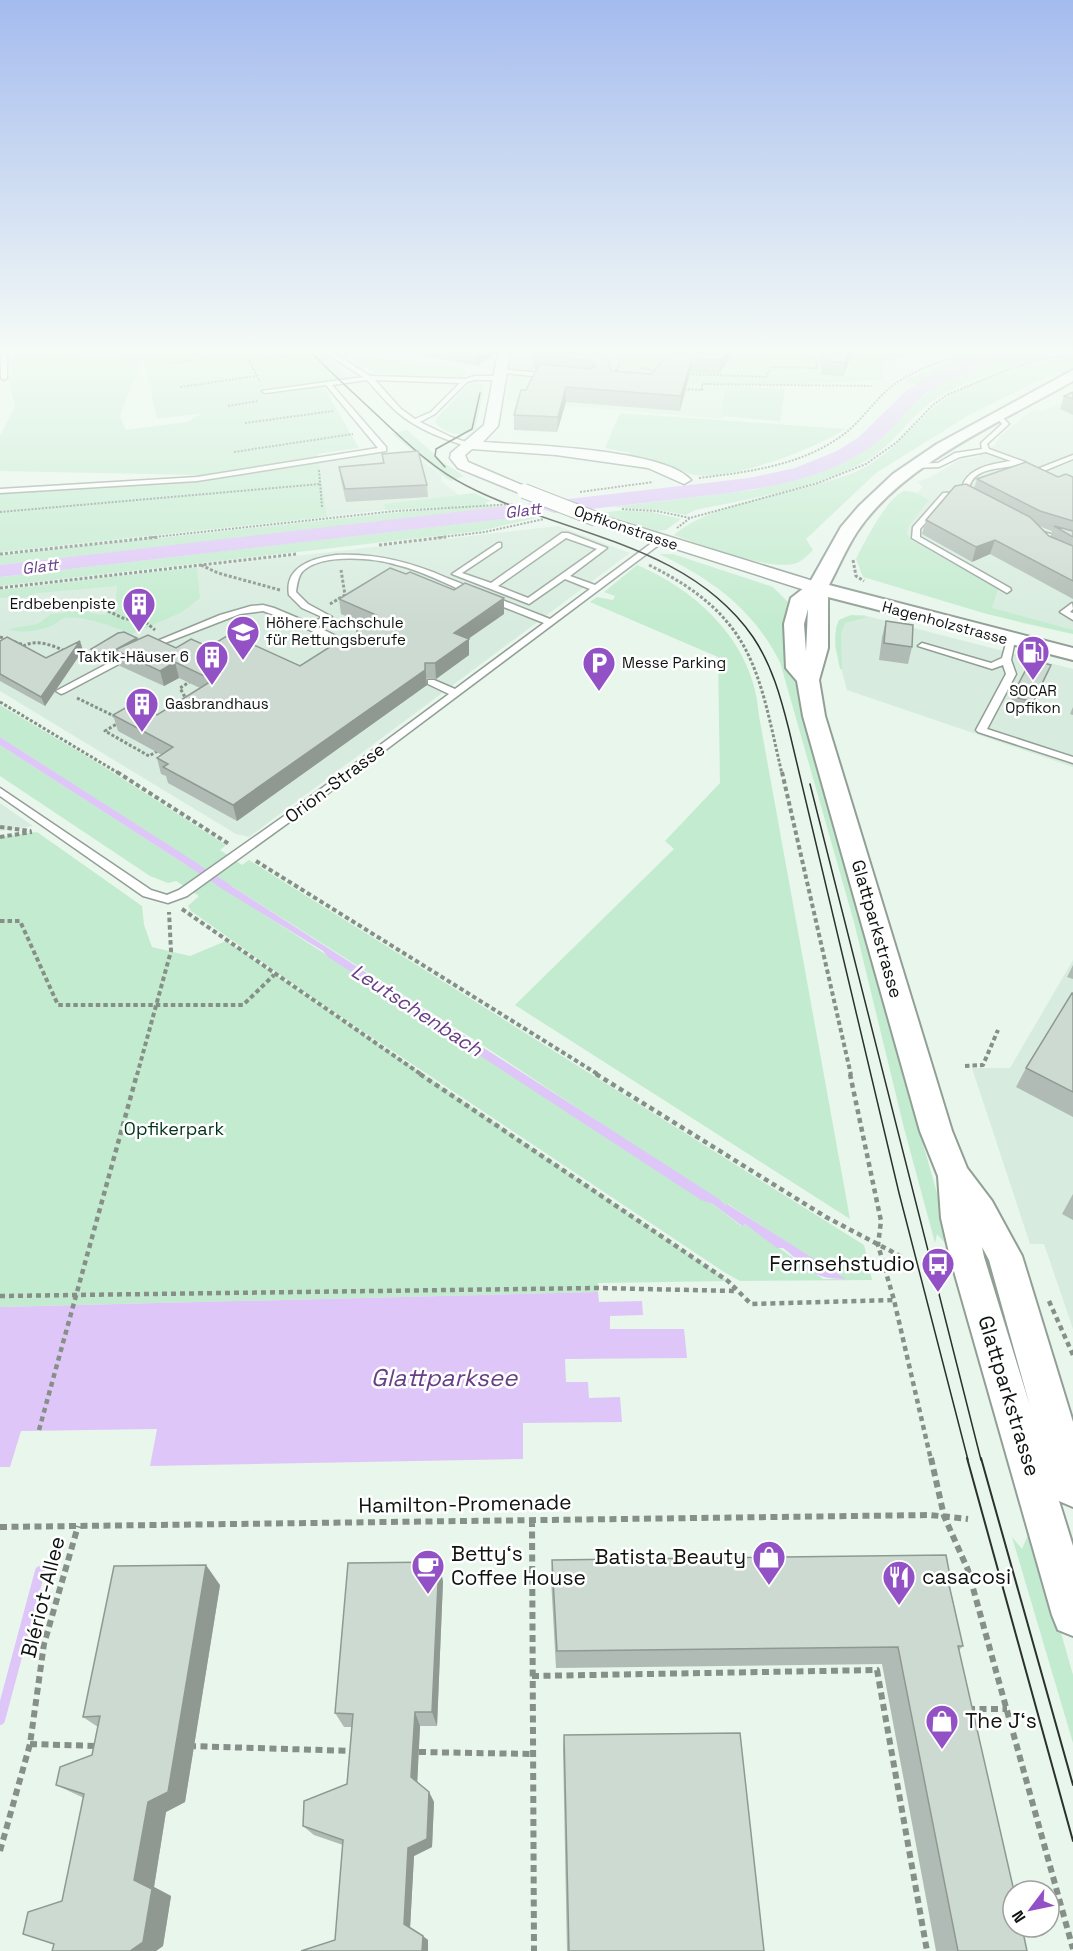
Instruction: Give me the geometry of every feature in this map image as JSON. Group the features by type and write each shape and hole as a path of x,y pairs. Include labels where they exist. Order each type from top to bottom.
{"street":[{"name":"Glattparkstrasse","path":"952,444 915,466 886,490 848,531 817,588 801,597 794,624 797,668 808,680 814,716 933,1119 954,1176 958,1218 967,1257 1072,1611"},
{"path":"470,445 556,451 651,464 684,480"},
{"name":"Opfikonstrasse","path":"470,445 458,453 457,458 460,463 524,491 660,541 817,588"},
{"name":"Hagenholzstrasse","path":"817,588 1009,650 1073,654"},
{"name":"Glattparkstrasse","path":"954,1176 980,1211 1005,1256 1073,1487"}],"lane":[{"path":"0,491 197,479 383,449 379,444"},
{"path":"983,444 986,450"},
{"path":"915,466 939,465 958,455 986,450 1021,462 1049,478"},
{"path":"1036,471 1073,457"},
{"path":"964,494 963,486 977,473 1021,462"},
{"path":"973,499 964,494 946,495 916,529 916,538 1007,590"},
{"path":"1021,524 1048,547"},
{"path":"1030,530 1073,543"},
{"path":"492,586 565,535 603,548 529,601 456,574 498,545"},
{"name":"Orion-Strasse","path":"168,899 183,893 237,854 660,541"},
{"path":"311,628 328,617 305,606 292,593 294,577 301,568 314,562 358,557 400,563 549,622"},
{"path":"563,576 595,588"},
{"path":"1072,606 1064,612 1073,617"},
{"path":"61,691 144,647 171,640 238,611 264,608 354,648"},
{"path":"922,646 992,666 1009,650"},
{"path":"1009,650 1011,674 981,730 1073,760"},
{"path":"431,682 454,693"},
{"path":"0,791 147,893 168,899"}],"path":[{"path":"234,452 287,444"},
{"path":"578,492 727,475 801,456 826,444"},
{"path":"624,509 657,511 690,518 846,473 866,464 894,444"},
{"path":"318,458 322,507"},
{"path":"0,512 320,484"},
{"path":"0,554 455,505 493,506"},
{"path":"376,545 485,532"},
{"path":"0,588 301,554"},
{"path":"338,600 345,595 346,586 341,579 341,570 358,557"},
{"path":"634,559 685,584 723,616 746,646 761,683 833,990 872,1175 881,1221 878,1245 894,1300 944,1516 968,1570 1073,1948"},
{"path":"200,565 218,573 292,593"},
{"path":"108,611 125,620 142,619 148,611 147,606"},
{"path":"142,619 146,625 171,640"},
{"path":"0,637 24,645 46,642 63,649 94,673"},
{"path":"17,651 24,645"},
{"path":"178,703 186,699 180,688 192,680 182,675"},
{"path":"61,691 122,720 105,731 149,756 168,745"},
{"path":"0,702 98,760 237,854 826,1217 904,1258"},
{"path":"0,827 36,832 0,837"},
{"path":"168,899 274,975 728,1281 751,1304 894,1300"},
{"path":"39,1431 171,951 168,899"},
{"path":"0,921 20,921 58,1005 243,1005 274,975"},
{"path":"965,1066 983,1065 998,1030"},
{"path":"0,1296 598,1288 738,1291"},
{"path":"1047,1295 1073,1355"},
{"name":"Hamilton-Promenade","path":"0,1527 930,1515 968,1519"},
{"path":"532,1520 534,1951"},
{"name":"Blériot-Allee","path":"0,1851 30,1744 44,1644 78,1526"},
{"path":"532,1676 877,1670 927,1951"},
{"path":"958,1709 1006,1709"},
{"path":"30,1744 106,1746"},
{"path":"177,1746 360,1751"},
{"path":"419,1752 533,1754"}],"shaded area":[{"path":"1073,444 1073,634 1022,623 876,577 897,514 923,487 917,482 931,477 961,459 977,457 995,445"},
{"path":"409,450 442,476 441,481 459,495 384,504 385,510 327,517 319,461"},
{"name":"Höhere Fachschule für Rettungsberufe","path":"558,526 630,553 249,837 236,834 0,691 0,590"},
{"path":"851,615 863,615 1073,669 1073,767 847,690 835,647 836,628 839,620"},
{"path":"0,803 33,826 0,831"},
{"path":"1073,960 1073,1329 1044,1244 1030,1244 972,1068 1010,1068"}],"green space":[{"path":"0,444 357,444 359,448 318,454 327,517 0,552 0,494 189,482 196,475 0,471"},
{"path":"404,444 423,444 444,463 464,476 451,481"},
{"path":"607,444 816,444 772,462 710,476 695,475 669,465 628,457 630,453 605,448"},
{"path":"874,444 888,444 869,459 828,478 784,491 695,510 686,515 660,510 612,507 753,490 816,473 847,460"},
{"path":"895,444 922,444 876,473 806,539 813,550 799,562 788,565 755,561 674,535 691,523 734,506 853,473 866,467"},
{"path":"905,491 914,492 929,500 908,527 907,534 911,540 998,589 992,608 1073,630 1073,634 987,614 863,577 856,559 884,510 898,494"},
{"path":"474,493 491,501 486,503 487,505 385,510 384,504"},
{"path":"458,506 504,506 536,518 480,531 0,586 0,577 518,517 496,509 0,565 0,555"},
{"path":"625,510 652,512 681,519 666,530 657,531 599,513"},
{"path":"659,554 673,554 773,587 789,603 787,647 843,860 951,1243 946,1244 937,1234 935,1243 904,1128 854,922 780,662 757,626 744,611 713,585"},
{"path":"637,565 682,590 702,605 720,624 735,644 747,666 755,690 850,1219 515,1005 674,849 665,841 720,783 718,657 590,602 597,597 613,600 615,596 604,592"},
{"path":"197,567 200,598 182,612 132,634 81,618 63,619 53,625 24,632 8,629 38,624 51,614 64,613 73,606 79,605 91,605 90,613 105,615 116,603 117,586 38,593 24,598 0,598 0,590"},
{"path":"851,615 869,617 845,623 841,634 842,669 840,669 836,644 837,626 839,620"},
{"path":"0,705 98,763 226,845 220,850 242,865 249,860 864,1245 872,1280 740,1281 724,1272 313,998 191,911 188,906 199,896 176,881 168,883 150,876 0,776 0,745 194,870 199,865 0,737","holes":["222,880 481,1044 727,1207 728,1204 844,1279 823,1279 745,1224 741,1226 713,1204 701,1199 217,884"]},
{"name":"Opfikerpark","path":"37,832 142,906 144,925 152,947 190,956 226,941 728,1281 598,1283 598,1292 0,1307 0,837"},
{"path":"1028,1535 1033,1535 1073,1675 1073,1743 1012,1537 1022,1549"}],"water":[{"name":"Glatt","path":"848,444 874,444 841,464 822,472 761,488 0,577 0,565 749,478 795,468 837,451"},
{"path":"0,737 200,865 194,870 0,745"},
{"path":"222,880 719,1199 726,1206 727,1204 846,1279 825,1277 811,1271 783,1248 777,1248 745,1224 742,1226 713,1204 701,1200 328,957 323,951 216,885"},
{"name":"Glattparksee","path":"598,1292 599,1302 642,1301 643,1315 610,1316 610,1329 684,1329 687,1358 565,1359 566,1382 588,1382 589,1398 620,1397 622,1422 523,1423 523,1459 150,1466 157,1429 21,1431 10,1467 0,1467 0,1307"}],"pier":[{"path":"525,503 560,515 537,518 502,505"}],"building":[{"path":"418,451 427,485 345,489 339,467 384,463 382,454"},
{"path":"1026,462 1058,477 1066,474 1073,477 1073,521 1040,511 977,479"},
{"path":"966,484 1030,517 1049,536 1073,546 1073,581 995,540 976,547 926,520 955,486"},
{"path":"1054,526 1073,531 1073,537"},
{"path":"390,568 406,574 410,572 454,590 465,583 504,598 454,633 469,639 435,663 425,663 425,670 233,805 163,767 168,764 157,758 173,747 113,715 134,703 157,715 213,680 175,662 160,671 115,650 148,635 176,648 191,639 209,647 230,634 300,666 347,636 357,636 357,630 376,615 339,599"},
{"path":"886,621 913,625 912,647 884,643"},
{"path":"124,632 137,638 106,655 91,649 118,633"},
{"path":"7,637 46,658 80,641 41,697 0,674 0,641"},
{"path":"1031,660 1051,665 1033,702 1012,696"},
{"path":"1073,993 1073,1092 1026,1068"},
{"path":"946,1555 950,1576 947,1576 963,1646 958,1646 1011,1879 1001,1879 1001,1939 1024,1939 1027,1951 958,1951 898,1647 557,1651 552,1560"},
{"path":"439,1562 432,1712 415,1712 411,1777 429,1792 427,1839 408,1848 404,1924 423,1936 422,1951 301,1951 335,1940 343,1840 303,1826 304,1801 347,1784 353,1714 335,1713 348,1563"},
{"path":"206,1565 168,1792 148,1802 134,1880 152,1889 143,1942 130,1951 52,1951 54,1944 23,1934 28,1912 62,1901 84,1794 56,1785 60,1767 92,1755 100,1716 83,1717 114,1566"},
{"path":"740,1733 764,1951 569,1951 564,1735"}],"waterway":[{"name":"Leutschenbach","path":"191,864 227,887"},
{"path":"0,1720 40,1571"}],"tram line":[{"path":"408,444 443,472 467,486 504,503 621,544 659,560 694,580 726,605 760,648 775,682 786,718 899,1193 968,1460"},
{"path":"445,444 436,449 435,456 445,467"},
{"path":"810,784 981,1460"},
{"path":"967,1458 1073,1841"},
{"path":"981,1458 1073,1785"}],"place":[{"name":"Erdbebenpiste","path":"139,633"},
{"name":"Höhere Fachschule für Rettungsberufe","path":"243,661"},
{"name":"SOCAR Opfikon","path":"1033,681"},
{"name":"Taktik-Häuser 6","path":"212,686"},
{"name":"Messe Parking","path":"599,692"},
{"name":"Gasbrandhaus","path":"142,733"},
{"name":"Fernsehstudio","path":"938,1293"},
{"name":"Batista Beauty","path":"769,1586"},
{"name":"Betty‘s Coffee House","path":"428,1595"},
{"name":"casacosi","path":"899,1606"},
{"name":"The J‘s","path":"942,1750"}]}
